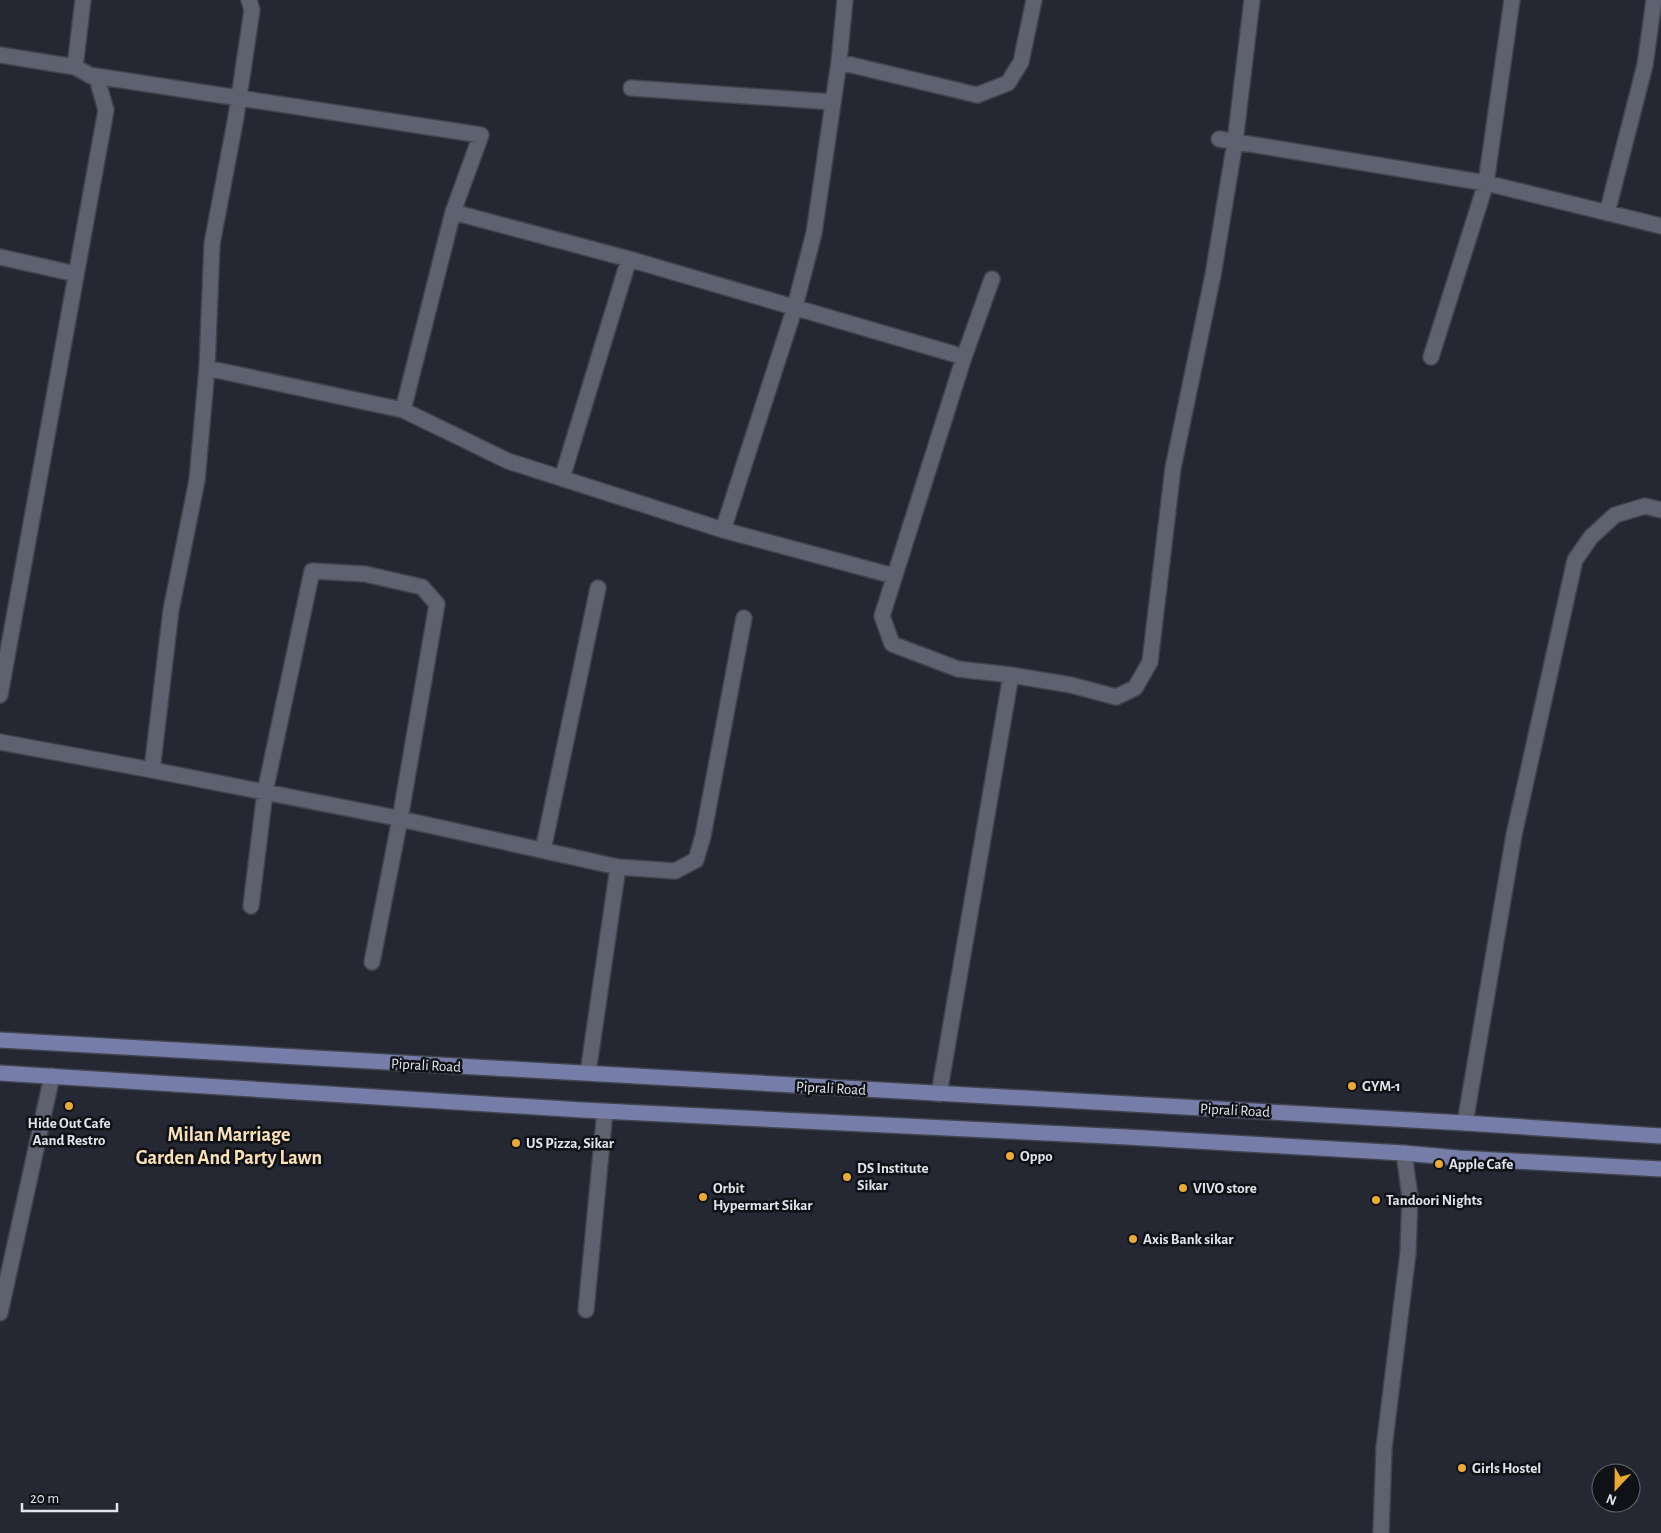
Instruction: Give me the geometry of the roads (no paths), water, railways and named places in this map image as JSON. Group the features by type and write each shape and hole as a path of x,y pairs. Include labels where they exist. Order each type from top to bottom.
{"main road":[{"name":"Piprali Road","path":"0,1040 1465,1123 1661,1136"},
{"path":"0,1073 605,1111 1137,1138 1661,1169"}],"street":[{"path":"75,67 83,0"},
{"path":"152,770 171,610 197,480 207,368 212,244 252,10 249,0"},
{"path":"722,530 794,307 814,233 839,62 845,0"},
{"path":"839,62 978,95 1008,83 1021,62 1034,0"},
{"path":"992,279 964,357 882,616 892,644 958,669 1071,685 1116,697 1135,688 1150,662 1174,468 1213,275 1235,142 1252,0"},
{"path":"1431,357 1486,183 1512,0"},
{"path":"1607,213 1645,65 1654,0"},
{"path":"0,55 75,67 97,79 106,110 0,695"},
{"path":"89,75 481,135 453,212 403,410"},
{"path":"631,88 833,102"},
{"path":"1219,139 1486,183 1661,226"},
{"path":"453,212 629,259 964,357"},
{"path":"0,257 76,274"},
{"path":"562,478 629,259"},
{"path":"207,368 403,410 508,461 722,530 894,576"},
{"path":"1465,1123 1514,835 1575,560 1591,537 1615,515 1645,506 1661,510"},
{"path":"251,906 265,792 312,571 365,574 422,587 437,604 400,819 372,962"},
{"path":"543,850 598,588"},
{"path":"0,742 400,819 618,867 674,871 696,860 703,836 744,618"},
{"path":"939,1094 1011,675"},
{"path":"588,1073 618,867"},
{"path":"0,1313 52,1076"},
{"path":"586,1310 605,1111"},
{"path":"1381,1533 1384,1448 1408,1253 1410,1197 1404,1153"}],"place":[{"name":"GYM-1","path":"1352,1086"},
{"name":"Hide Out Cafe Aand Restro","path":"69,1106"},
{"name":"US Pizza, Sikar","path":"516,1143"},
{"name":"Oppo","path":"1010,1156"},
{"name":"Apple Cafe","path":"1439,1164"},
{"name":"DS Institute Sikar","path":"847,1177"},
{"name":"VIVO store","path":"1183,1188"},
{"name":"Orbit Hypermart Sikar","path":"703,1197"},
{"name":"Tandoori Nights","path":"1376,1200"},
{"name":"Axis Bank sikar","path":"1133,1239"},
{"name":"Girls Hostel","path":"1462,1468"}],"district":[{"name":"Milan Marriage Garden And Party Lawn","path":"229,1146"}]}
